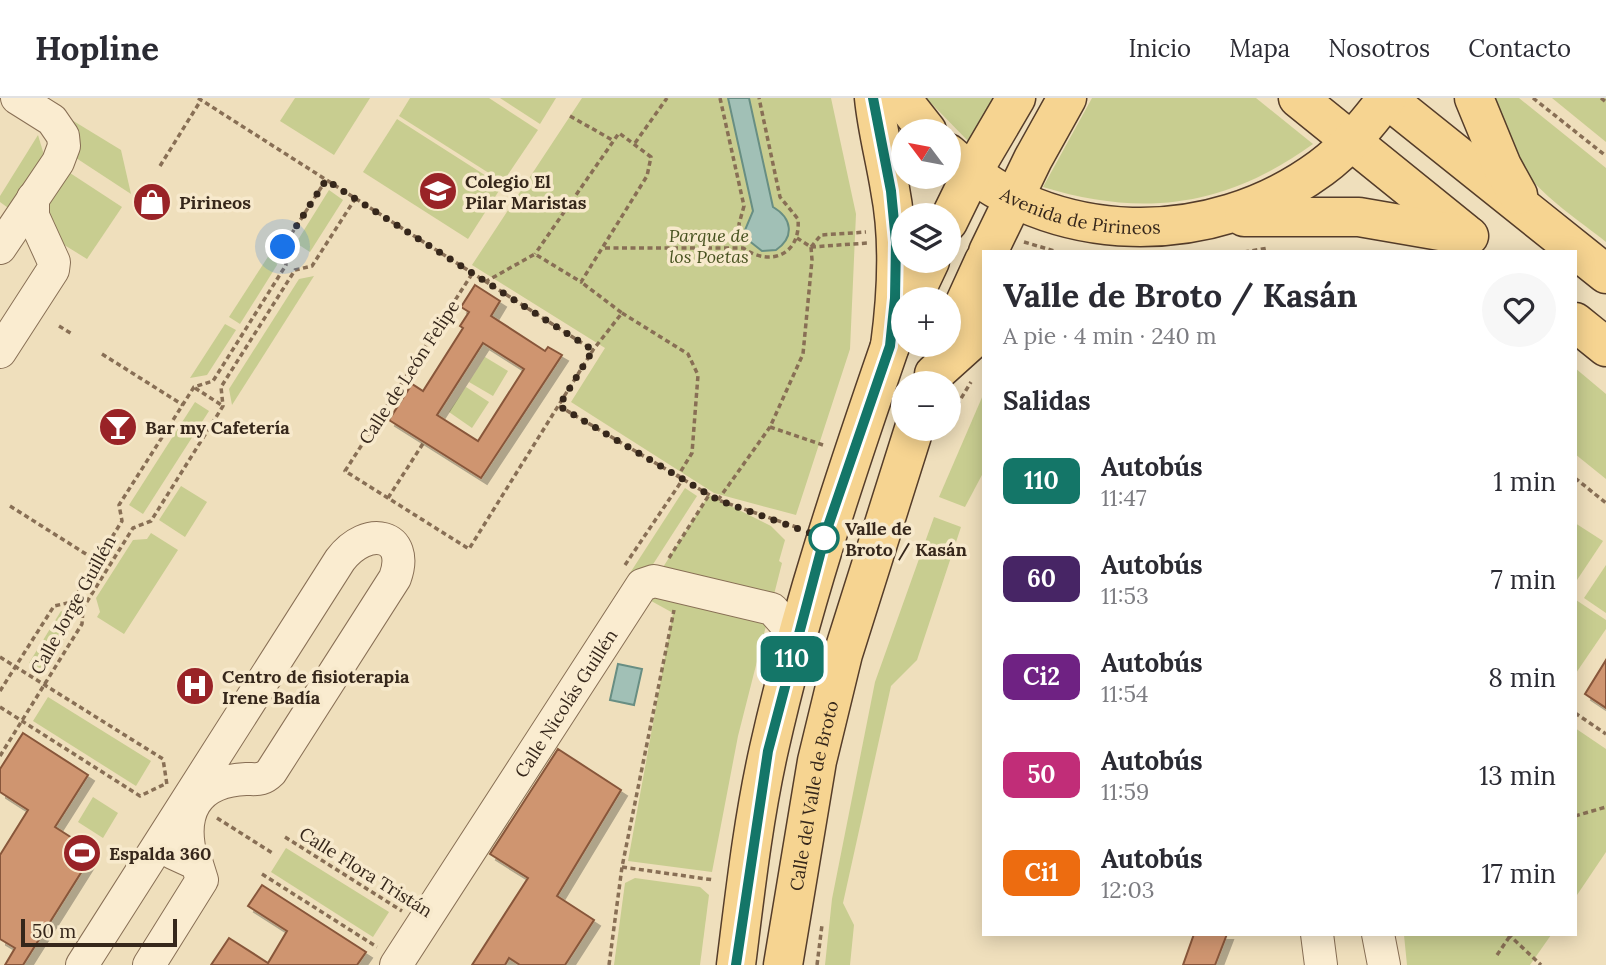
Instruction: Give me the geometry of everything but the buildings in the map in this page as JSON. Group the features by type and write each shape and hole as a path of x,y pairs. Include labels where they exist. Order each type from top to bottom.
{"main road":[{"path":"874,98 883,236 897,270 897,287"},
{"path":"901,98 918,119"},
{"path":"961,162 1016,98"},
{"path":"1002,245 1013,198 1067,98"},
{"name":"Avenida de Pirineos","path":"1298,98 1479,244"},
{"name":"Avenida de Pirineos","path":"1224,217 1293,187 1324,166 1352,141 1386,98 1606,274"},
{"name":"Avenida de Pirineos","path":"1474,98 1502,166 1524,206"},
{"name":"Avenida de Pirineos","path":"961,164 1013,198 1058,216 1092,223 1153,228 1224,217 1359,217 1479,244"},
{"path":"1107,250 1153,228"},
{"path":"940,361 982,266"},
{"path":"1577,324 1606,347"},
{"path":"940,361 982,330"},
{"path":"736,965 768,751 826,532 891,349"},
{"name":"Calle del Valle de Broto","path":"783,965 817,761 843,654 910,441"}],"street":[{"path":"0,250 58,162 64,146 63,136 52,120 17,98"},
{"path":"0,352 53,270 50,253 33,216 33,198"},
{"path":"0,250 23,239 43,247 50,253"},
{"path":"82,965 186,797 231,732 349,547 362,538 374,537 398,551 401,562 395,578 271,772 265,778 246,779 211,787 194,803 187,830 192,860"},
{"name":"Calle Nicolás Guillén","path":"387,956 422,923 634,593 642,585 654,581 772,609 797,637"},
{"path":"231,732 230,757 236,772 246,779"},
{"path":"142,870 164,854 180,855 192,860 201,871 198,888 149,965"},
{"path":"1317,936 1321,965"},
{"path":"1378,936 1384,965"}],"path":[{"path":"635,143 667,98"},
{"path":"720,98 744,206 739,224 743,248"},
{"path":"605,248 743,248 762,259 777,258 797,237 798,219 780,197 759,98"},
{"path":"1534,98 1606,156"},
{"path":"1601,98 1606,102"},
{"path":"160,166 200,99 593,350"},
{"path":"570,116 614,141"},
{"path":"485,282 535,254 619,133 651,157 647,176 605,248 581,282"},
{"name":"Calle Jorge Guillén","path":"0,691 54,606 72,602 122,521 120,505 194,387 212,381 286,265 283,247 326,180"},
{"name":"Calle Jorge Guillén","path":"0,756 82,624 83,608 133,528 151,522 223,406 221,387 295,270 312,266 355,199"},
{"path":"718,500 770,427 803,354 811,247 821,235 883,236"},
{"path":"797,237 811,247 883,236"},
{"path":"1002,245 1042,250"},
{"path":"535,254 688,354 698,375 692,453 678,476"},
{"path":"286,265 295,270"},
{"name":"Calle de León Felipe","path":"388,498 345,471 472,274"},
{"path":"424,442 388,498 469,549 593,350 622,313"},
{"path":"59,326 72,334"},
{"path":"102,354 183,405"},
{"path":"961,399 976,374"},
{"path":"194,387 223,406"},
{"path":"559,406 718,500 796,527"},
{"path":"770,427 823,445"},
{"path":"1577,480 1606,503"},
{"name":"Calle Jorge Guillén","path":"10,506 98,561"},
{"path":"609,965 622,867 680,587"},
{"path":"0,657 163,759"},
{"path":"0,707 140,796 165,784"},
{"path":"1577,714 1606,734"},
{"path":"1577,815 1606,807"},
{"name":"Calle Flora Tristán","path":"211,814 274,854"},
{"name":"Calle Flora Tristán","path":"285,837 422,923"},
{"path":"622,867 714,880"},
{"path":"262,874 387,956"},
{"path":"817,965 823,913"},
{"path":"1497,955 1508,936"},
{"path":"1510,936 1541,965"}],"green space":[{"path":"295,98 370,98 334,155 280,121"},
{"path":"410,98 489,98 538,130 503,182 399,116"},
{"path":"500,98 556,98 540,124"},
{"name":"Parque de los Poetas","path":"582,98 831,98 856,214 850,349 796,515 714,493 571,402 605,348 472,265"},
{"path":"926,98 997,98 970,143 961,134 961,119 947,119"},
{"path":"1092,98 1256,98 1313,144 1281,165 1249,181 1216,193 1184,200 1116,202 1080,197 1043,187"},
{"path":"1495,98 1519,98 1606,168 1606,242 1538,187 1520,165 1505,133"},
{"path":"1552,98 1606,98 1606,142"},
{"path":"62,114 121,150 131,194 73,156"},
{"path":"397,119 502,186 468,239 363,172"},
{"path":"38,135 44,155 11,210 0,202 0,196"},
{"path":"67,171 122,207 87,259 53,238 42,210"},
{"path":"329,190 343,200 310,252 296,243"},
{"path":"273,249 277,265 240,324 229,317"},
{"path":"314,276 232,405 229,389 299,279"},
{"path":"225,324 236,330 207,375 190,378"},
{"path":"485,357 508,371 493,396 469,382"},
{"path":"1577,370 1606,394 1606,479 1577,456"},
{"path":"466,387 489,402 472,428 449,412"},
{"path":"982,397 982,475 965,507 939,497"},
{"path":"195,402 209,411 143,514 129,505"},
{"path":"181,486 207,502 185,537 159,520"},
{"path":"685,488 697,496 422,923 409,915"},
{"path":"709,495 771,526 785,540 779,561 782,563 738,736 712,872 628,861 673,613 644,597"},
{"path":"934,517 961,527 917,660 891,686 843,903 854,925 850,965 825,965 832,899 875,682"},
{"path":"1577,524 1603,541 1577,580"},
{"path":"151,533 178,550 124,634 97,617 100,612 96,598 133,540 147,539"},
{"path":"1606,565 1606,613 1584,598"},
{"path":"1577,601 1606,620 1606,629 1577,672"},
{"path":"61,611 75,620 44,672 29,663"},
{"path":"48,697 151,761 136,786 33,721"},
{"path":"1577,729 1606,749 1606,852 1577,895"},
{"path":"93,797 118,813 103,838 78,822"},
{"path":"286,848 389,912 373,937 271,872"},
{"path":"635,878 700,887 709,895 700,965 614,965 625,883"},
{"path":"1404,936 1550,936 1530,965 1407,965"}],"water":[{"path":"728,98 749,98 773,207 784,217 789,228 786,239 776,250 762,251 748,240 745,230 753,211"},
{"path":"618,664 642,669 634,705 610,700"}],"bus line":[{"name":"110","path":"736,965 748,870 768,751 826,532 890,346 897,270 896,242 891,191 873,98"}],"place":[{"name":"Colegio El Pilar Maristas","path":"438,191"},
{"name":"Pirineos","path":"152,202"},
{"name":"Bar my Cafetería","path":"118,427"},
{"name":"Valle de Broto / Kasán","path":"824,538"},
{"name":"Centro de fisioterapia Irene Badía","path":"195,686"},
{"name":"Espalda 360","path":"82,853"}],"route":[{"path":"283,247 326,180 593,350 559,406 718,500 824,538"}]}
